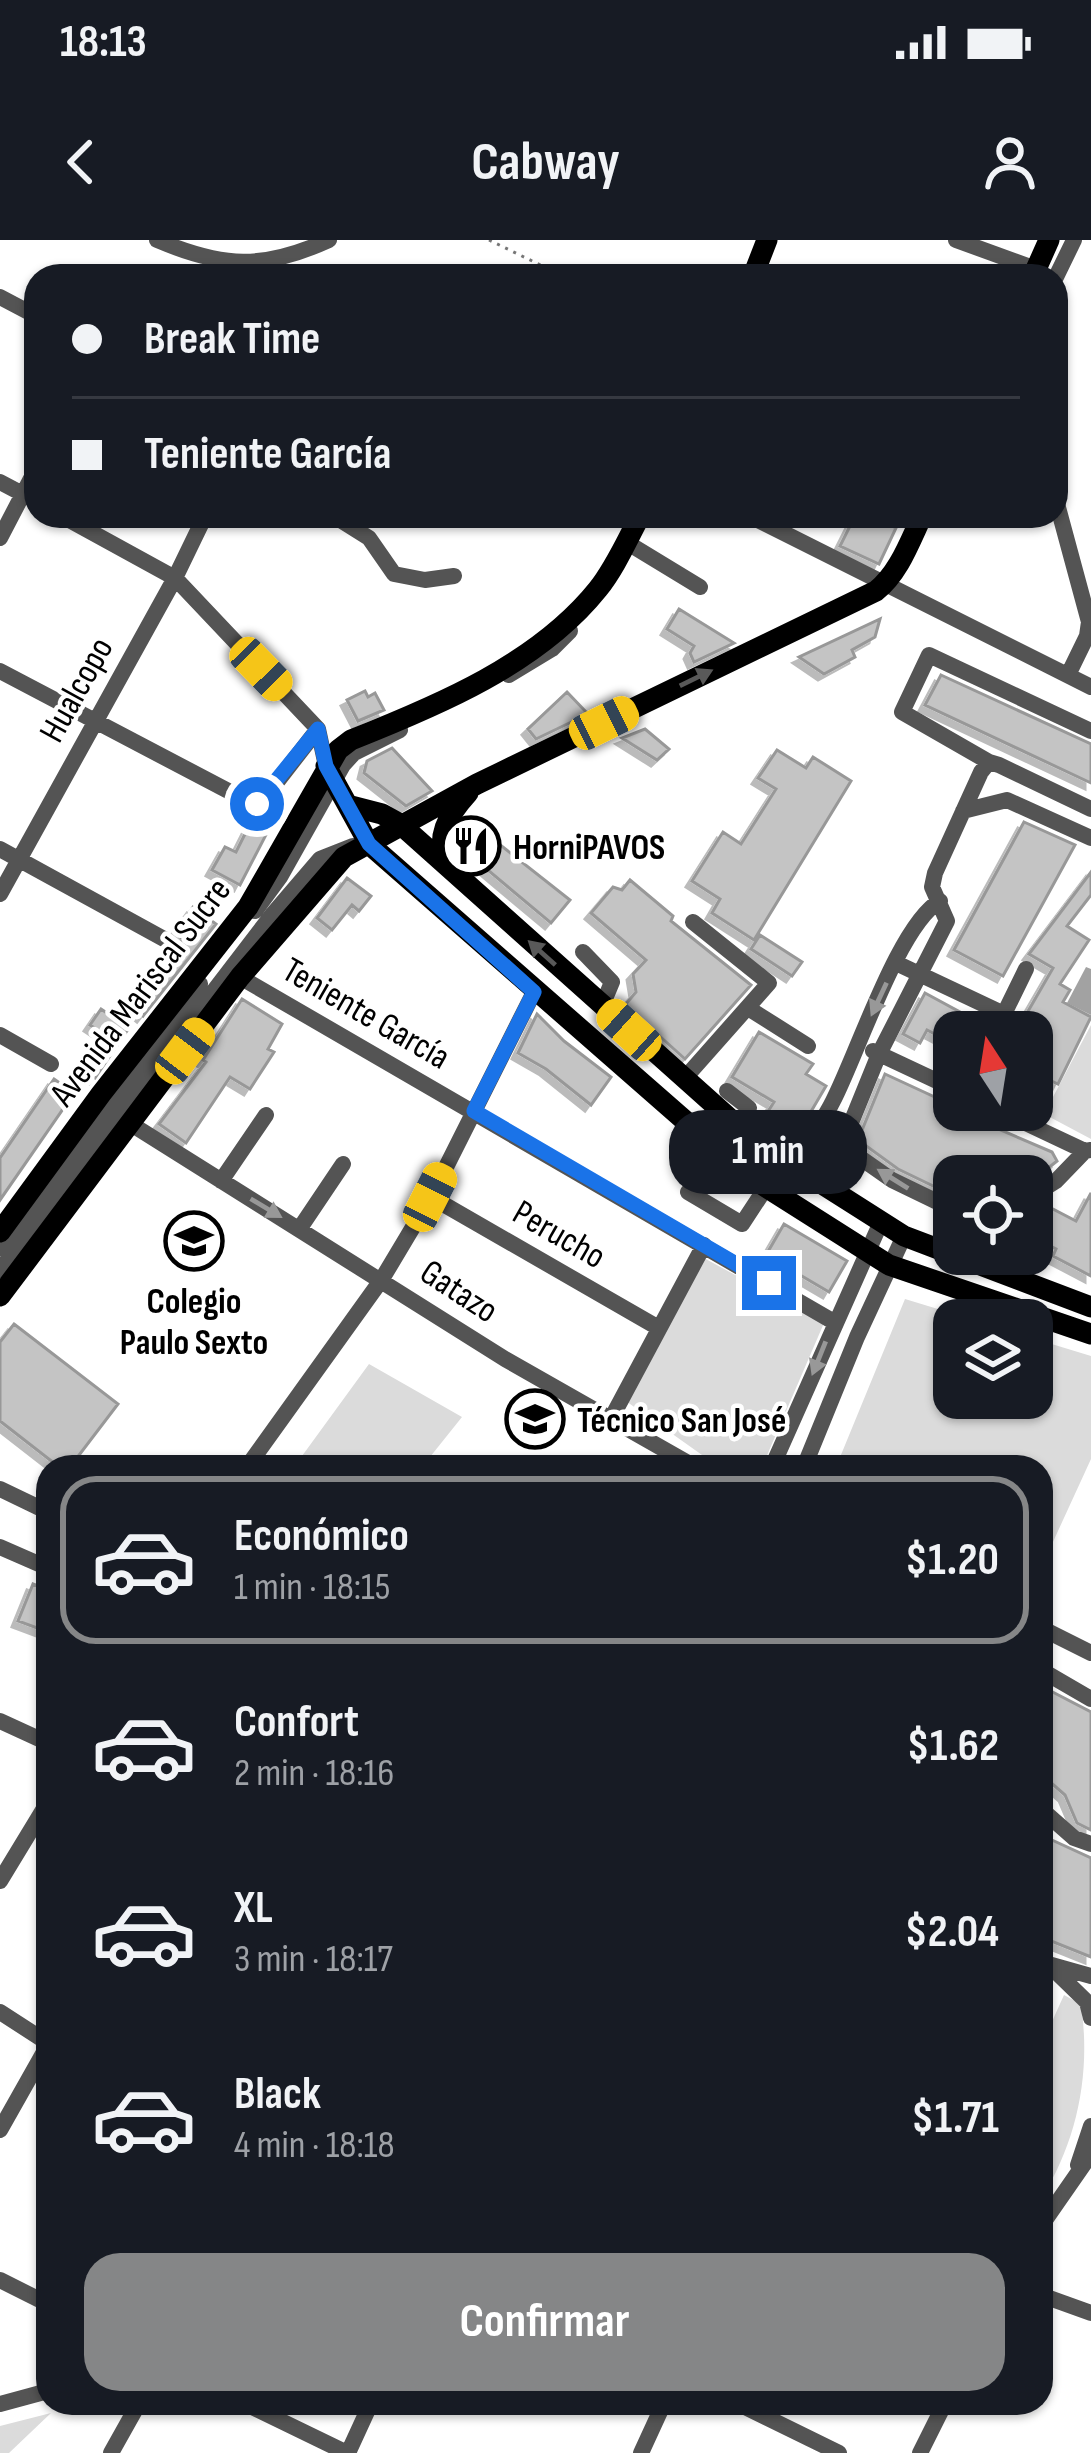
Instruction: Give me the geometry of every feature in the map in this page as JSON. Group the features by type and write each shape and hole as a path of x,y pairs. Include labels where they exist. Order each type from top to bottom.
{"main road":[{"name":"Avenida Mariscal Sucre","path":"0,1232 248,907 351,740 497,672 544,640 600,587 637,528"},
{"path":"886,583 916,528"},
{"name":"Avenida Mariscal Sucre","path":"0,1297 240,977 344,857 477,784 886,583"},
{"path":"330,775 369,844 765,1189 889,1265 1091,1334"},
{"path":"451,872 440,849 445,826 477,784"},
{"path":"351,806 400,824 684,1079 792,1165 904,1237 1091,1307"},
{"path":"800,1209 818,1180"}],"street":[{"path":"157,240 195,256 254,264 290,257 329,240"},
{"path":"956,240 1001,248"},
{"path":"1051,264 1074,240"},
{"path":"0,538 24,506"},
{"path":"0,1248 280,877 330,775 318,729 175,578 84,528"},
{"name":"Hualcopo","path":"0,894 199,528"},
{"path":"353,528 369,538 394,574 424,580 454,576"},
{"path":"774,528 1091,687"},
{"path":"1064,528 1089,622 1068,675"},
{"path":"628,543 700,586"},
{"path":"1091,731 929,655 902,712 989,762 1091,808"},
{"path":"0,671 253,804 262,801 318,729"},
{"path":"818,1180 844,1139 879,1054 947,921 932,887 935,873 989,762"},
{"path":"963,811 1007,800 1091,838"},
{"path":"0,1270 272,915 320,860 343,848 369,844"},
{"path":"0,849 164,939"},
{"path":"792,1165 822,1121 896,963 928,908 940,901"},
{"path":"684,1079 770,983 693,922"},
{"path":"583,952 612,982 602,1006"},
{"path":"896,963 1004,1014 1026,969"},
{"name":"Teniente García","path":"240,977 834,1322"},
{"path":"256,1455 382,1279 430,1197 534,992"},
{"path":"748,1008 808,1046"},
{"path":"0,1035 51,1064"},
{"path":"858,1044 933,1079"},
{"path":"728,1091 749,1108 736,1124"},
{"path":"221,1181 266,1115"},
{"path":"822,1121 892,1180 933,1200"},
{"name":"Gatazo","path":"131,1124 505,1359 675,1455"},
{"path":"1044,1131 1088,1151 1053,1183"},
{"path":"300,1228 343,1164"},
{"path":"688,1192 742,1225 765,1189"},
{"name":"Perucho","path":"430,1197 657,1327"},
{"path":"777,1455 881,1222"},
{"path":"809,1455 904,1237"},
{"path":"612,1417 704,1245"},
{"path":"0,1489 36,1506"},
{"path":"0,1547 36,1563"},
{"path":"1053,1634 1091,1653"},
{"path":"1053,1677 1091,1699"},
{"path":"0,1721 36,1738"},
{"path":"1053,1820 1074,1838 1091,1844"},
{"path":"0,1881 36,1822"},
{"path":"1053,1966 1091,1976"},
{"path":"1053,1970 1087,2002 1091,2018"},
{"path":"0,2012 36,2036"},
{"path":"0,2130 36,2066"},
{"path":"1075,2176 1091,2126"},
{"path":"1053,2208 1091,2154"},
{"path":"0,2280 36,2298"},
{"path":"1053,2299 1091,2313"},
{"path":"0,2404 36,2394"},
{"path":"112,2453 133,2415"},
{"path":"269,2415 347,2453 365,2415"},
{"path":"641,2453 658,2415"},
{"path":"761,2415 839,2453"},
{"path":"920,2453 939,2415"}],"path":[{"path":"489,240 538,264"},
{"path":"51,1064 101,1094"}],"shaded area":[{"path":"1086,967 1091,969 1091,1015 1067,1003"},
{"path":"1091,1025 1091,1139 1053,1119 1053,1097"},
{"path":"702,1257 824,1323 767,1455 702,1455 623,1399"},
{"path":"905,1299 933,1308 933,1419 1053,1419 1053,1344 1091,1356 1091,1459 1053,1542 1053,1455 841,1455"},
{"path":"369,1364 462,1417 432,1455 303,1455"},
{"path":"1064,1995 1081,2004 1084,2055 1079,2105 1053,2178 1053,2019"},
{"path":"49,2415 9,2453 0,2453 0,2426"}],"building":[{"path":"849,528 896,528 879,564 840,546"},
{"path":"679,609 734,643 694,662 690,653 694,646 667,629"},
{"path":"880,619 875,637 852,650 855,657 824,674 799,657"},
{"path":"941,675 1091,744 1091,783 925,705"},
{"path":"365,691 368,697 375,693 384,710 358,721 347,700"},
{"path":"567,692 588,714 536,739 528,729"},
{"path":"645,729 669,749 657,760 622,738"},
{"path":"392,748 432,791 406,806 364,773 367,761"},
{"path":"777,750 806,768 813,757 851,781 754,940 712,913 720,899 692,881 723,832 741,844 776,789 758,778"},
{"path":"252,820 269,829 240,885 212,870 225,847 236,852"},
{"path":"1024,822 1075,845 1003,976 954,950"},
{"path":"475,825 570,900 551,923 464,850 467,834"},
{"path":"1091,872 1091,895 1067,926 1089,940 1060,984 1070,990 1063,1002 1091,1017 1058,1084 1053,1082 1053,1011 1028,1011 1053,968 1029,954"},
{"path":"347,878 371,896 359,911 352,905 332,930 317,918"},
{"path":"630,880 673,916 671,921 751,985 685,1059 625,1005 636,992 633,974 646,960 591,913 613,887 622,890"},
{"path":"193,907 216,924 143,1016 132,1007 182,939 175,932"},
{"path":"760,935 802,962 792,976 751,949"},
{"path":"925,993 958,1011 933,1011 933,1033 927,1030 920,1043 903,1034"},
{"path":"242,999 282,1024 268,1049 274,1052 250,1089 230,1077 186,1143 159,1124 206,1062"},
{"path":"101,1009 129,1028 95,1078 79,1067 102,1033 90,1025"},
{"path":"537,1014 611,1077 591,1105 518,1053"},
{"path":"759,1032 813,1064 806,1074 826,1086 799,1132 767,1113 774,1102 732,1077"},
{"path":"885,1074 933,1096 933,1131 1003,1131 1052,1152 1057,1161 1053,1164 1053,1155 933,1155 933,1186 898,1169 858,1140"},
{"path":"54,1079 74,1093 0,1200 0,1158"},
{"path":"1091,1193 1091,1276 1053,1256 1053,1209 1076,1221"},
{"path":"784,1224 847,1261 829,1292 766,1255"},
{"path":"14,1324 118,1404 79,1455 44,1455 0,1421 0,1342"},
{"path":"33,1584 36,1585 36,1628 18,1621"},
{"path":"1053,1692 1091,1712 1091,1830 1077,1823 1065,1795 1053,1784"},
{"path":"1053,1841 1091,1858 1091,1957 1053,1942"}],"place":[{"name":"HorniPAVOS","path":"471,846"},
{"name":"Colegio Paulo Sexto","path":"194,1241"},
{"name":"Técnico San José","path":"535,1419"}],"route":[{"path":"257,804 318,729 326,766 369,844 534,992 474,1111 769,1283"}]}
